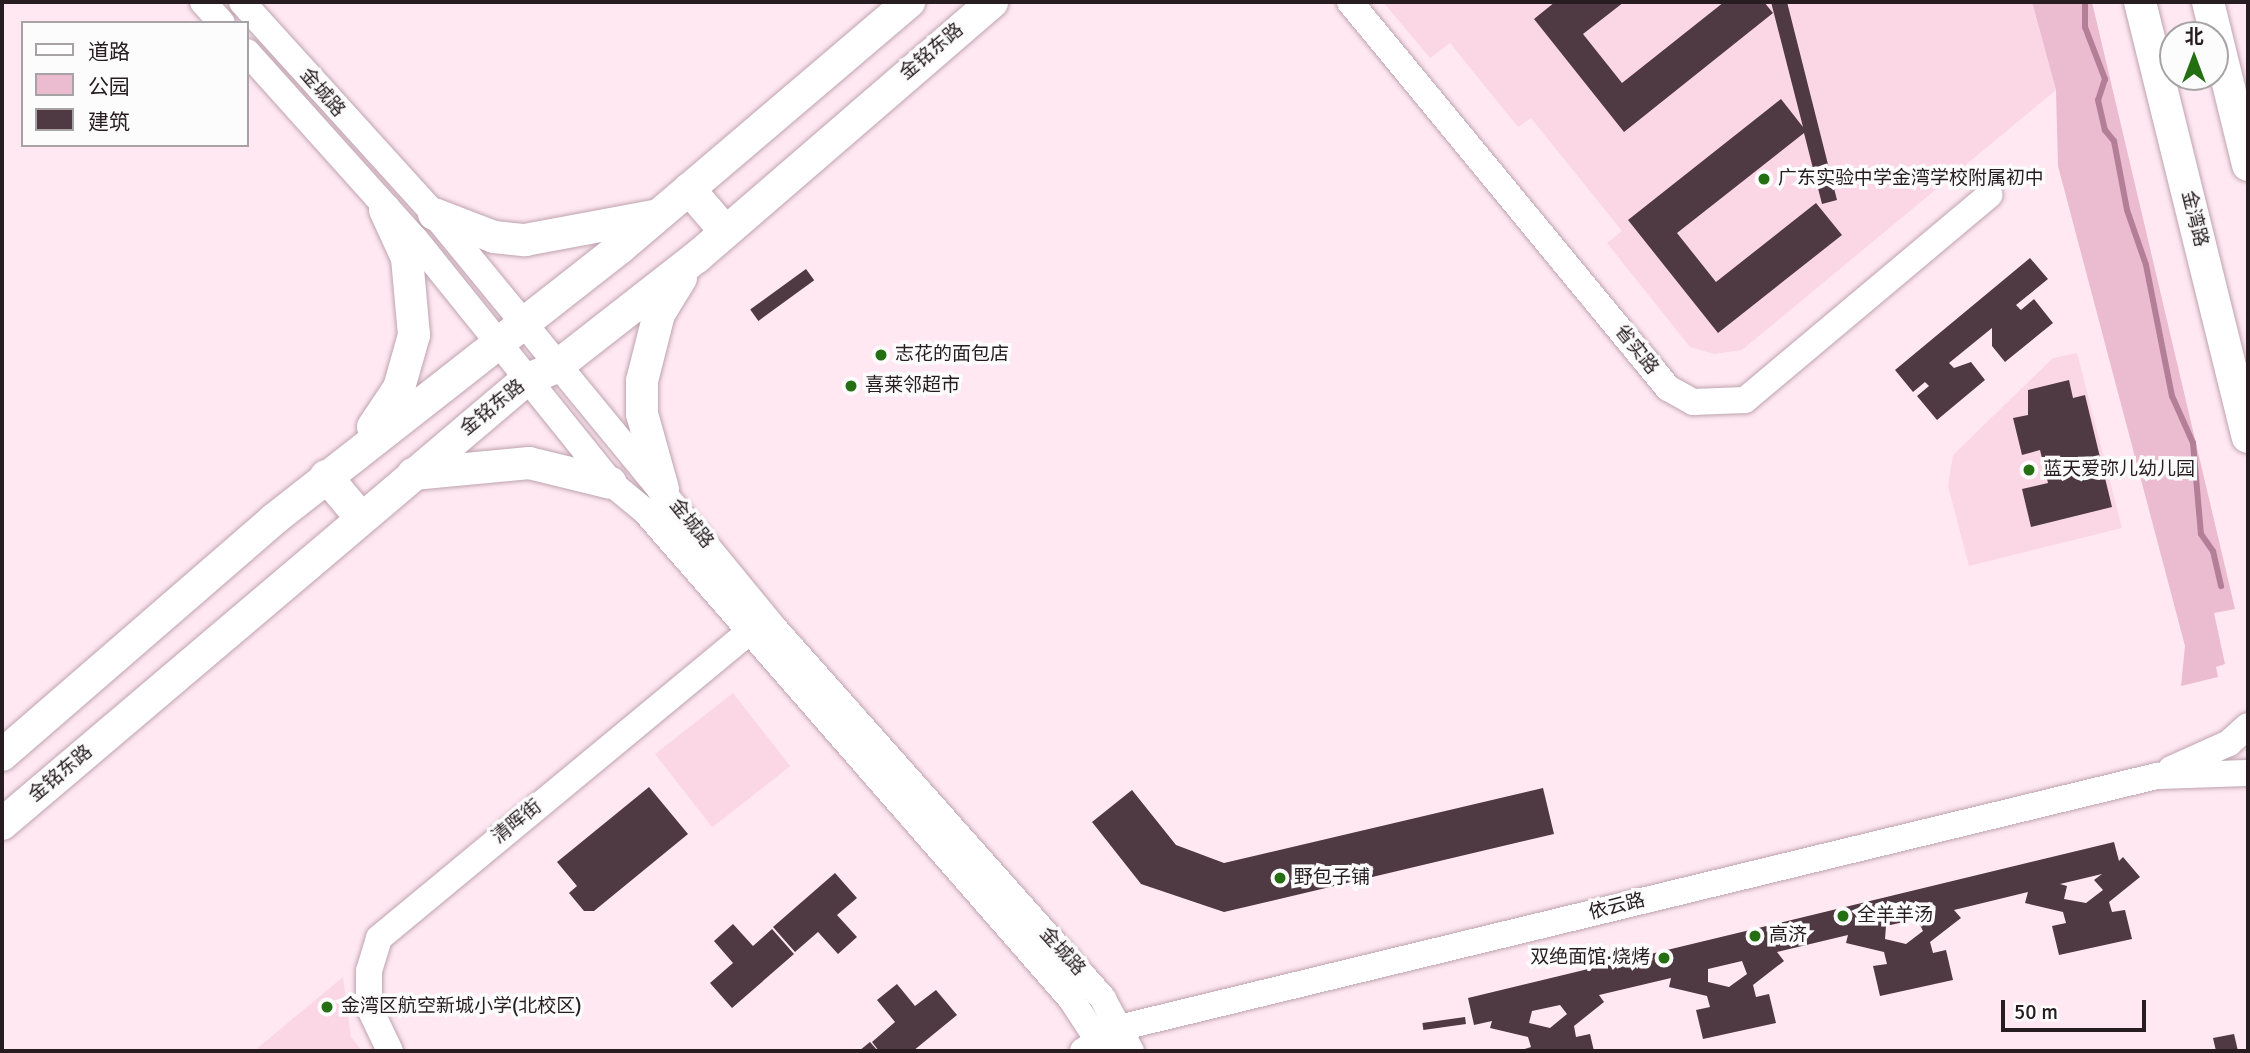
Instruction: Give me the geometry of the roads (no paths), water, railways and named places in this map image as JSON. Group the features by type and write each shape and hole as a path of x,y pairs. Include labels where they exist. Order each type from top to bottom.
{"main road":[{"path":"2,755 326,476 659,215 909,2"},
{"name":"金铭东路","path":"2,824 526,380 556,367 697,257 992,2"},
{"name":"金湾路","path":"2140,2 2248,437"},
{"path":"2208,2 2248,165"},
{"path":"689,189 725,231"},
{"path":"355,452 399,388 414,335 407,258 385,210"},
{"path":"434,214 494,237 525,240 659,215"},
{"path":"663,489 642,414 642,381 659,314 697,257"},
{"path":"413,474 528,463 611,483"},
{"path":"326,476 361,518"}],"street":[{"path":"203,2 220,21"},
{"name":"金城路","path":"242,2 434,214 510,333 526,380 611,483 645,511 1071,999 1107,1044"},
{"name":"省实路","path":"1350,2 1668,388 1693,402 1745,400 1989,195"},
{"name":"金城路","path":"248,53 385,210 510,333 556,367 663,489 775,629 1104,999 1107,1044"},
{"name":"清晖街","path":"390,1051 369,1007 379,938 749,632"},
{"path":"2157,776 2229,743 2248,726"},
{"path":"2157,776 2248,773"},
{"name":"依云路","path":"1107,1044 2157,776"}],"waterway":[{"path":"2085,2 2085,27 2105,79 2098,100 2105,130 2114,141 2127,210 2146,265 2172,396 2193,443 2201,534 2213,551 2221,586"}],"place":[{"name":"广东实验中学金湾学校附属初中","path":"1764,179"},
{"name":"志花的面包店","path":"881,355"},
{"name":"喜莱邻超市","path":"851,386"},
{"name":"蓝天爱弥儿幼儿园","path":"2029,470"},
{"name":"野包子铺","path":"1280,878"},
{"name":"全羊羊汤","path":"1843,916"},
{"name":"高济","path":"1755,936"},
{"name":"双绝面馆·烧烤","path":"1664,958"},
{"name":"金湾区航空新城小学(北校区)","path":"327,1007"}]}
